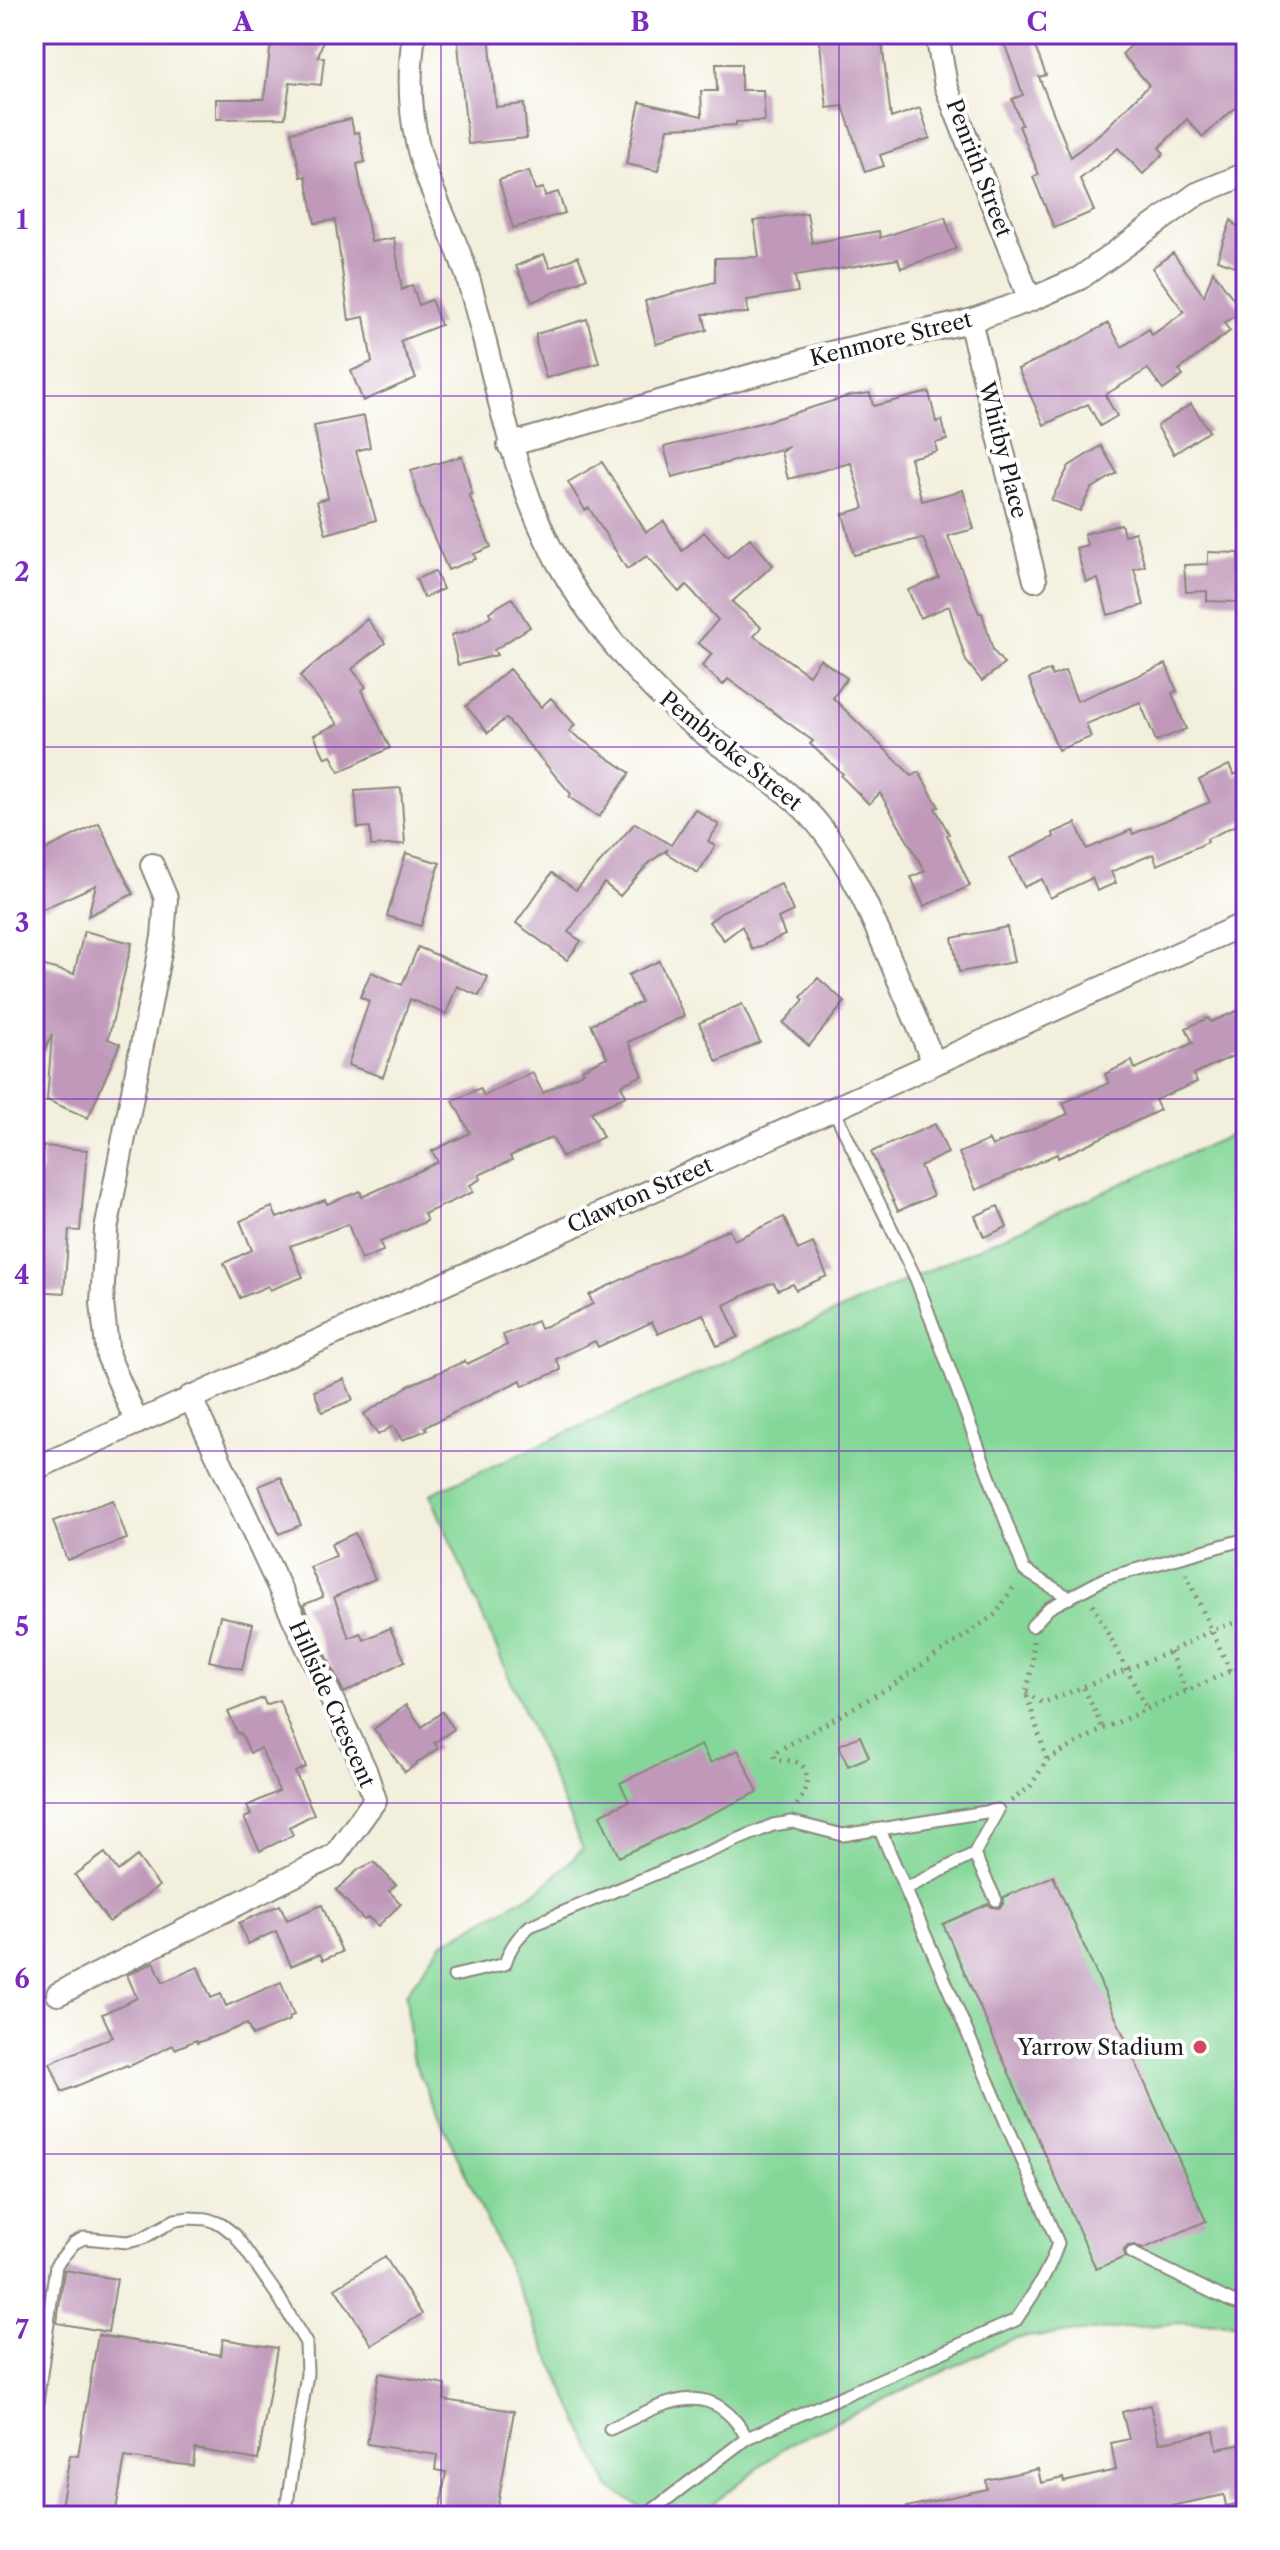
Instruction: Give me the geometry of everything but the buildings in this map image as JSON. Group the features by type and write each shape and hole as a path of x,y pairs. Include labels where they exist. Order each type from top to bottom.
{"street":[{"name":"Pembroke Street","path":"414,34 409,70 417,143 467,274 509,445 525,494 547,540 569,581 654,689 682,715 800,805 822,829 868,907 934,1063"},
{"name":"Penrith Street","path":"937,34 946,86 1030,300"},
{"name":"Kenmore Street","path":"509,445 830,353 970,321 1030,300 1080,278 1197,194 1246,174"},
{"name":"Whitby Place","path":"970,321 1035,580"},
{"path":"137,1423 108,1356 102,1303 106,1230 163,937 166,898 152,865"},
{"name":"Clawton Street","path":"34,1469 1246,923"},
{"name":"Hillside Crescent","path":"58,1994 335,1855 375,1800 365,1770 190,1397"}],"lane":[{"path":"833,1108 916,1279 1024,1570 1070,1598"},
{"path":"1032,1626 1049,1608 1106,1578 1246,1539"},
{"path":"454,1976 505,1964 516,1938 530,1926 760,1830 792,1822 843,1835 998,1810"},
{"path":"905,1889 974,1854 998,1810"},
{"path":"645,2516 747,2438 1016,2320 1040,2285 1058,2243 880,1830"},
{"path":"974,1854 996,1900"},
{"path":"34,2425 56,2265 74,2243 84,2238 128,2242 143,2238 175,2220 189,2218 221,2224 235,2235 278,2296 306,2343 307,2374 285,2516"},
{"path":"1132,2253 1246,2306"},
{"path":"610,2429 669,2402 683,2398 700,2399 730,2413 747,2438"}],"path":[{"path":"1179,1558 1230,1671"},
{"path":"794,1808 801,1801 807,1779 804,1767 796,1762 775,1759 774,1753 890,1687 996,1614 1024,1570"},
{"path":"1085,1589 1147,1709"},
{"path":"1026,1693 1043,1703 1170,1652 1212,1630 1246,1619"},
{"path":"1032,1626 1033,1663 1026,1693 1047,1760"},
{"path":"1170,1652 1186,1691"},
{"path":"998,1810 1030,1787 1047,1760 1103,1729 1230,1671 1246,1668"},
{"path":"1084,1688 1103,1729"}],"green space":[{"path":"1246,1128 1246,2324 1180,2323 1014,2338 789,2444 697,2516 655,2516 609,2487 412,2058 406,1994 441,1944 542,1888 583,1849 430,1494"}],"place":[{"name":"Yarrow Stadium","path":"1200,2047"}]}
